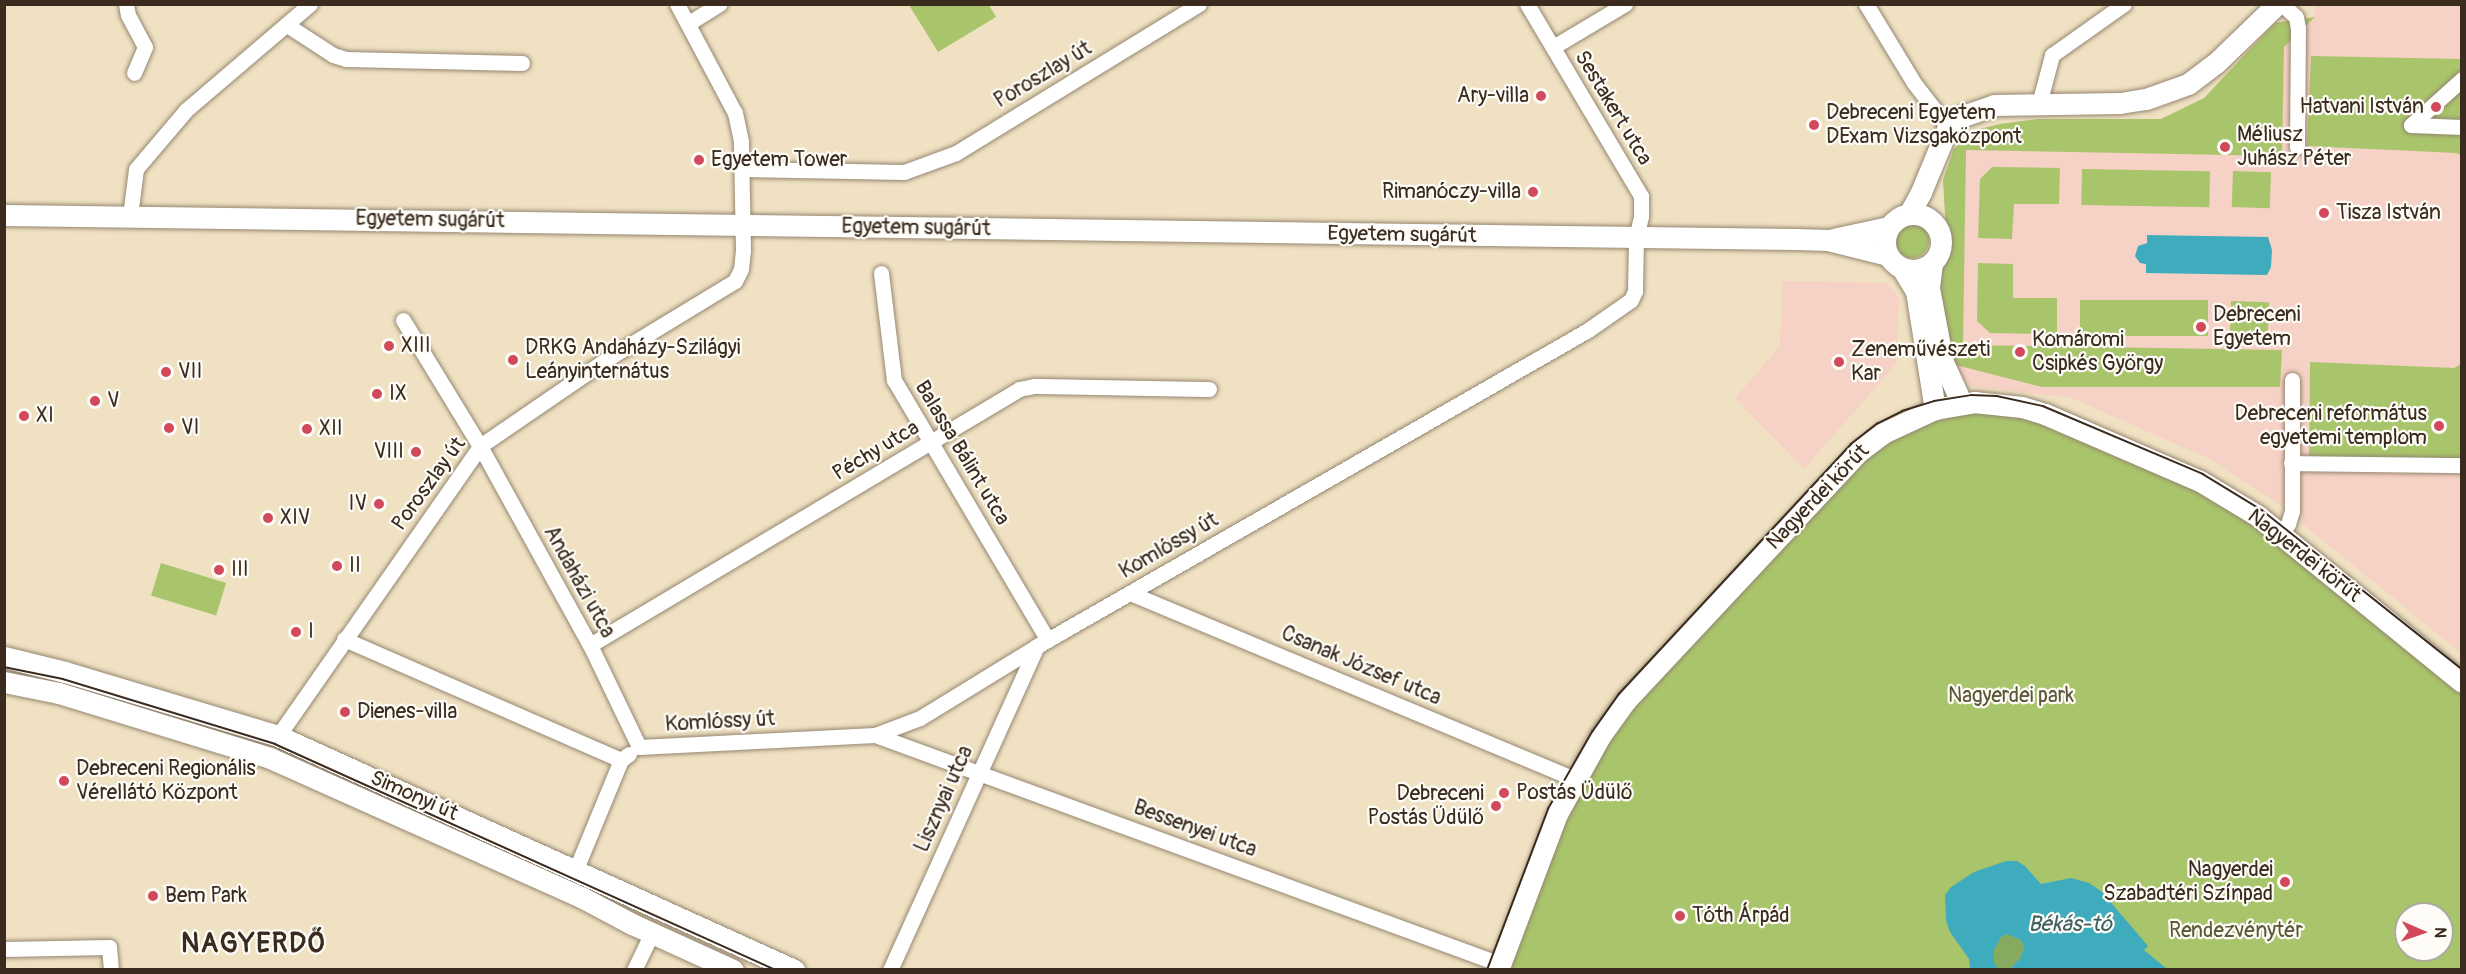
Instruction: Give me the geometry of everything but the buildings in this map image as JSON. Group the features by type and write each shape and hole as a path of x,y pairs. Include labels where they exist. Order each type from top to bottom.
{"street":[{"path":"126,4 128,15 145,47 134,73"},
{"path":"130,216 136,169 186,111 310,4"},
{"path":"678,4 735,113 741,141 742,225"},
{"path":"689,23 720,4"},
{"name":"Poroszlay út","path":"742,169 904,172 956,153 1198,4"},
{"name":"Sestakert utca","path":"1527,4 1641,196 1641,216 1636,238"},
{"path":"1553,47 1625,4"},
{"path":"1866,4 1914,83 1948,127"},
{"path":"2039,104 2052,55 2124,4"},
{"path":"1909,214 1934,163 1948,127 1960,117 1994,105 2120,104 2146,99 2188,84 2216,63 2277,4"},
{"path":"2282,4 2296,17 2298,28 2297,147"},
{"path":"287,25 333,55 346,59 522,63"},
{"path":"2462,79 2411,125 2462,127"},
{"path":"1934,163 1933,222 1941,239 1939,252 1932,263 1929,288 1943,362 1962,404"},
{"path":"1933,222 1922,215 1909,214 1898,218 1888,227 1884,241 1916,291 1935,409"},
{"name":"Egyetem sugárút","path":"4,215 1828,240 1888,227"},
{"name":"Poroszlay út","path":"278,736 480,446 610,357 735,281 741,269 742,225"},
{"name":"Komlóssy út","path":"639,747 875,735 920,718 1043,643 1605,318 1630,300 1635,291 1636,238"},
{"name":"Egyetem sugárút","path":"1828,240 1895,261"},
{"path":"1895,261 1914,270 1932,263"},
{"name":"Balassa Bálint utca","path":"881,273 894,380 932,443 1043,643"},
{"name":"Andaházi utca","path":"403,320 480,446 590,645 639,747"},
{"path":"2281,535 2292,511 2292,380"},
{"name":"Péchy utca","path":"590,645 1019,389 1035,386 1209,389"},
{"name":"Nagyerdei körút","path":"1499,967 1557,814 1600,736 1626,700 1858,452 1883,433 1935,409 1962,404 2000,404 2045,414 2200,482 2258,516 2462,682"},
{"path":"2291,463 2462,465"},
{"name":"Csanak József utca","path":"1130,593 1575,779"},
{"path":"344,639 621,760"},
{"name":"Lisznyai utca","path":"890,969 979,772 1043,643"},
{"name":"Simonyi út","path":"13,658 278,736 794,969"},
{"name":"Simonyi út","path":"4,682 59,693 270,758 581,897 652,933 733,969"},
{"name":"Bessenyei utca","path":"875,735 1499,967"},
{"path":"576,869 621,760 639,747"},
{"path":"634,969 652,933"},
{"path":"4,949 109,947 111,969"}],"shaded area":[{"name":"Debreceni Egyetem","path":"2315,5 2461,5 2461,653 2276,502 2210,459 2072,398 1972,386 1956,375 1933,276 1947,248 1943,180 1954,149 1972,131 2000,124 2038,119 2161,119 2204,98 2275,23 2314,17"},
{"path":"1782,281 1887,283 1899,299 1896,364 1804,469 1735,398 1780,346"}],"green space":[{"path":"909,5 989,5 996,17 938,52"},
{"path":"2315,17 2284,47 2282,156 1966,150 1963,345 2282,350 2280,387 2042,387 1948,363 1933,276 1947,248 1943,180 1954,149 1972,131 2000,124 2038,119 2161,119 2204,98 2275,23"},
{"path":"2311,56 2461,59 2461,155 2307,146"},
{"path":"1992,167 2060,168 2059,204 2014,204 2012,239 1978,238 1980,179"},
{"path":"2082,169 2210,171 2209,207 2081,205"},
{"path":"2233,171 2271,172 2270,208 2232,207"},
{"path":"1912,224 1924,229 1929,241 1924,253 1912,258 1900,253 1895,241 1900,229"},
{"path":"1978,263 2013,264 2013,298 2057,298 2057,334 1990,333 1977,321"},
{"path":"2080,300 2208,300 2208,336 2080,336"},
{"path":"2231,301 2269,302 2268,338 2230,337"},
{"path":"2310,362 2454,368 2461,364 2461,464 2309,463"},
{"name":"Nagyerdei park","path":"1986,402 2200,481 2461,682 2461,969 1498,970 1600,736 1858,461 1909,429"},
{"path":"161,563 226,583 216,615 151,596"},
{"path":"2006,934 2021,940 2024,946 2021,957 2010,969 1998,969 1994,963 1994,950 2001,937"}],"water":[{"path":"2147,235 2268,237 2272,250 2271,267 2267,275 2146,273 2146,264 2140,263 2135,256 2138,246 2147,243"},
{"name":"Békás-tó","path":"2006,861 2017,861 2025,866 2041,884 2071,878 2089,883 2101,891 2148,946 2144,950 2167,969 2010,969 2021,957 2024,946 2021,940 2006,934 2001,937 1994,950 1994,963 1999,969 1970,969 1969,959 1950,932 1946,921 1945,895 1951,887 1974,872"}],"tram line":[{"path":"1487,970 1548,809 1592,732 1619,694 1851,444 1877,424 1902,411 1934,401 1971,395 1997,396 2043,406 2203,474 2262,510 2462,669"},
{"path":"4,667 63,679 275,744 776,970"}],"place":[{"name":"Ary-villa","path":"1541,96"},
{"name":"Hatvani István","path":"2436,107"},
{"name":"Debreceni Egyetem DExam Vizsgaközpont","path":"1814,125"},
{"name":"Méliusz Juhász Péter","path":"2225,147"},
{"name":"Egyetem Tower","path":"699,160"},
{"name":"Rimanóczy-villa","path":"1533,192"},
{"name":"Tisza István","path":"2324,213"},
{"name":"Debreceni Egyetem","path":"2201,327"},
{"name":"XIII","path":"389,346"},
{"name":"Komáromi Csipkés György","path":"2020,352"},
{"name":"DRKG Andaházy-Szilágyi Leányinternátus","path":"513,360"},
{"name":"Zeneművészeti Kar","path":"1839,362"},
{"name":"VII","path":"166,372"},
{"name":"IX","path":"377,394"},
{"name":"V","path":"95,401"},
{"name":"XI","path":"24,416"},
{"name":"Debreceni református egyetemi templom","path":"2439,426"},
{"name":"VI","path":"169,428"},
{"name":"XII","path":"307,429"},
{"name":"VIII","path":"416,452"},
{"name":"IV","path":"379,504"},
{"name":"XIV","path":"268,518"},
{"name":"II","path":"337,566"},
{"name":"III","path":"219,570"},
{"name":"I","path":"296,632"},
{"name":"Dienes-villa","path":"345,712"},
{"name":"Debreceni Regionális Vérellátó Központ","path":"64,781"},
{"name":"Postás Üdülő","path":"1504,793"},
{"name":"Debreceni Postás Üdülő","path":"1496,806"},
{"name":"Nagyerdei Szabadtéri Színpad","path":"2285,882"},
{"name":"Bem Park","path":"153,896"},
{"name":"Tóth Árpád","path":"1680,916"}],"district":[{"name":"NAGYERDŐ","path":"254,944"}],"park label":[{"name":"Rendezvénytér","path":"2236,931"}]}
